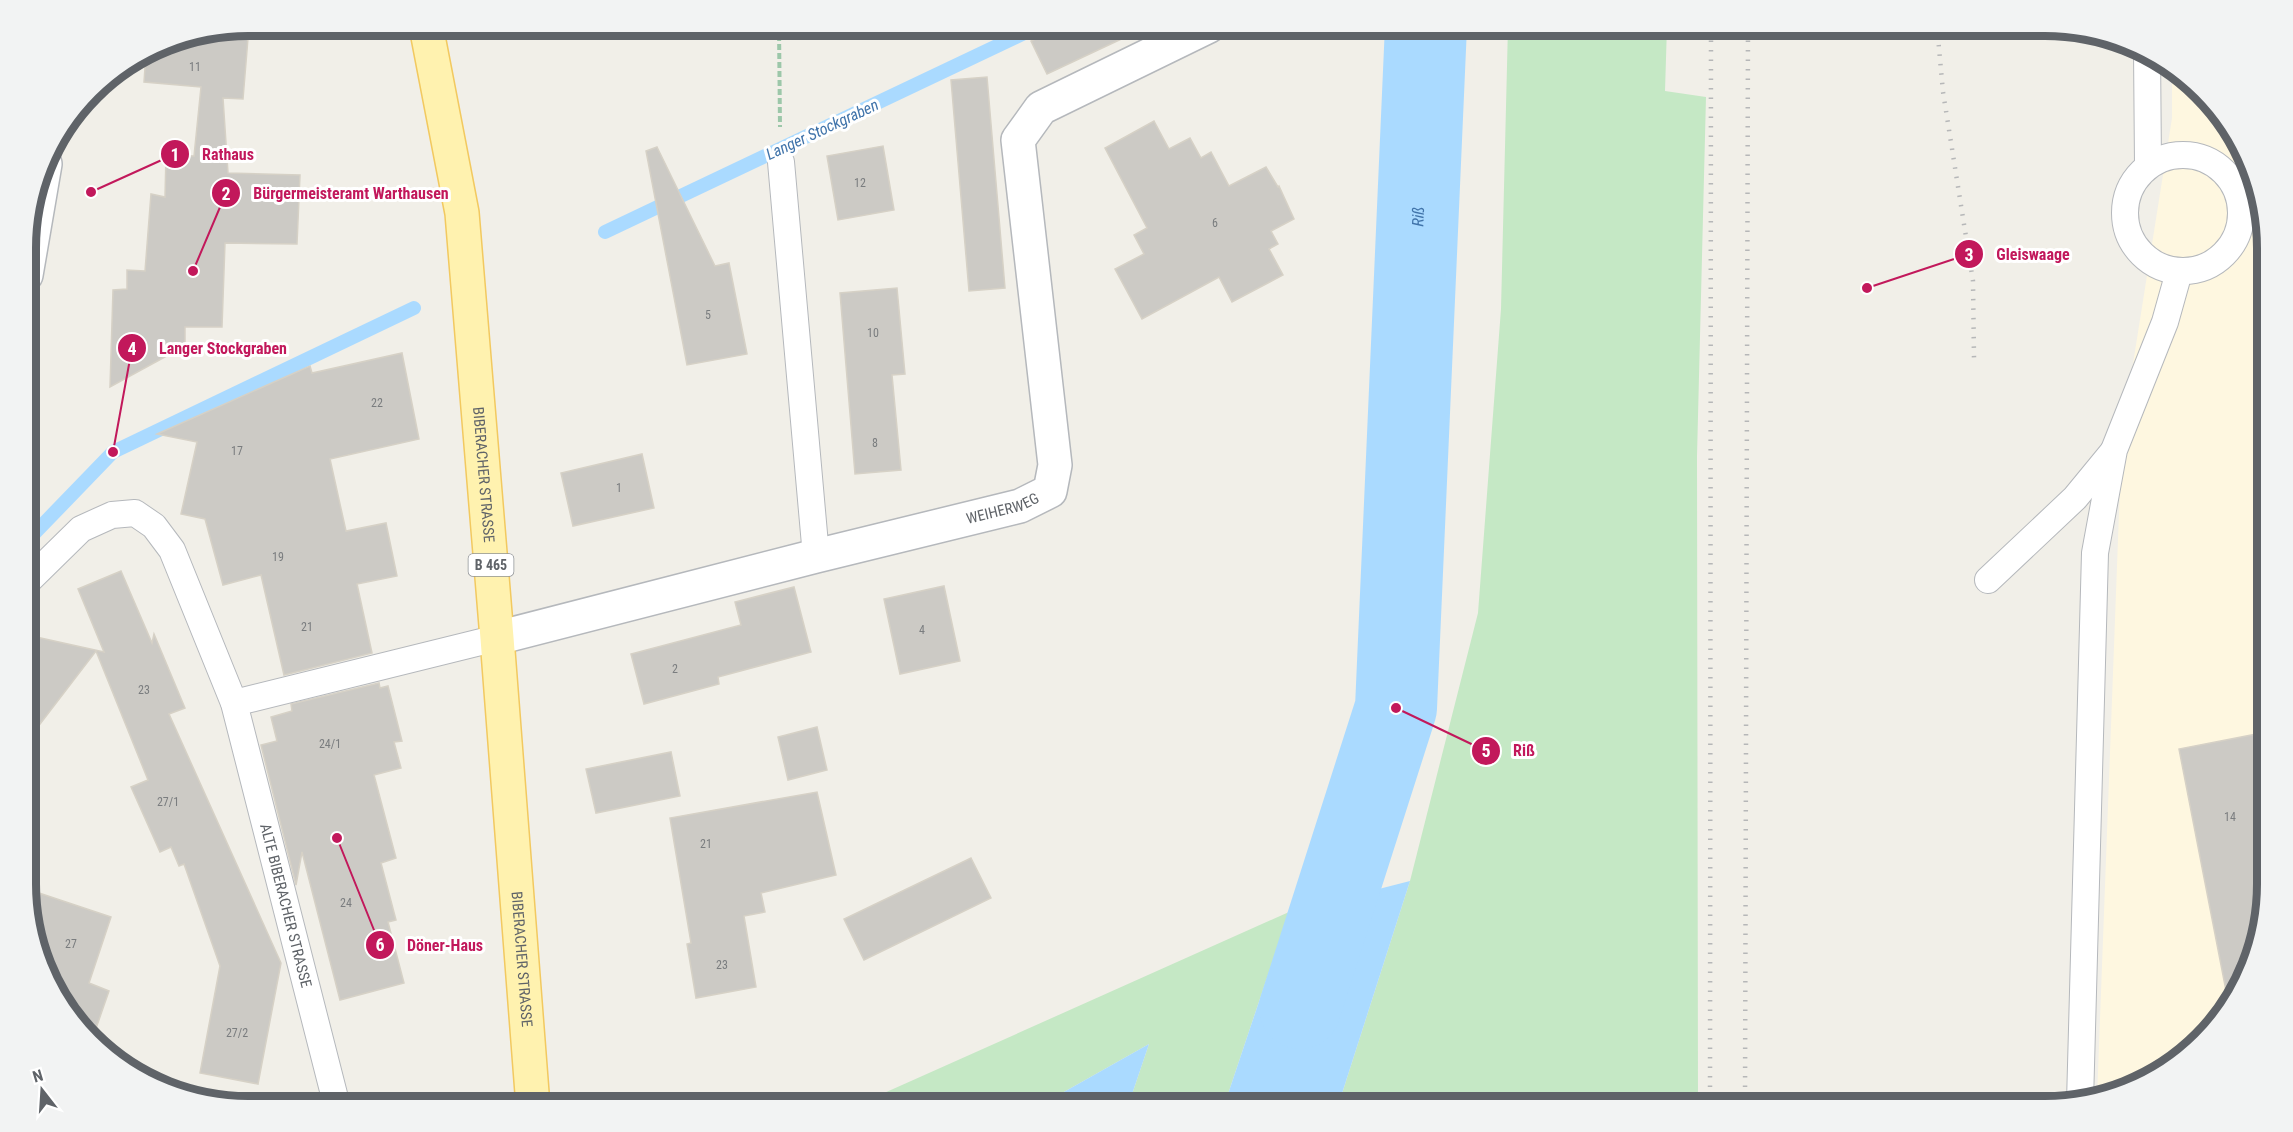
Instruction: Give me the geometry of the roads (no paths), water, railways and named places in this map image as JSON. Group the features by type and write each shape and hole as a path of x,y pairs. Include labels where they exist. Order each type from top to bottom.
{"main road":[{"name":"BIBERACHER STRASSE","path":"428,36 462,213 532,1096"}],"street":[{"name":"WEIHERWEG","path":"497,638 1020,506 1050,491 1055,465 1018,141 1041,108 1189,36"}],"lane":[{"path":"2147,62 2148,165"},
{"path":"2184,154 2219,166 2249,195 2241,225 2229,250 2206,267 2179,272 2151,264 2132,242 2123,216 2130,187 2148,165 2184,154"},
{"path":"781,162 816,556"},
{"path":"2080,1093 2095,553 2114,450 2165,321 2179,272"},
{"path":"1988,580 2075,498 2114,450"},
{"name":"ALTE BIBERACHER STRASSE","path":"36,573 81,529 112,515 135,513 154,526 172,550 234,703 334,1096"},
{"path":"234,703 497,638"}],"water":[{"path":"1410,881 1341,1096 1227,1096 1289,912"},
{"path":"1149,1044 1131,1096 1057,1096"}],"waterway":[{"name":"Langer Stockgraben","path":"605,232 1018,36"},
{"name":"Riß","path":"1300,1008 1396,708 1426,36"},
{"name":"Langer Stockgraben","path":"36,532 113,452 414,308"}],"railway":[{"path":"1710,1096 1711,36"},
{"path":"1745,1096 1748,36"},
{"path":"1938,36 1943,92 1973,281 1974,358"}],"place":[{"name":"Rathaus","path":"91,192"},
{"name":"Bürgermeisteramt Warthausen","path":"193,271"},
{"name":"Gleiswaage","path":"1867,288"},
{"name":"Langer Stockgraben","path":"113,452"},
{"name":"Riß","path":"1396,708"},
{"name":"Döner-Haus","path":"337,838"}]}
